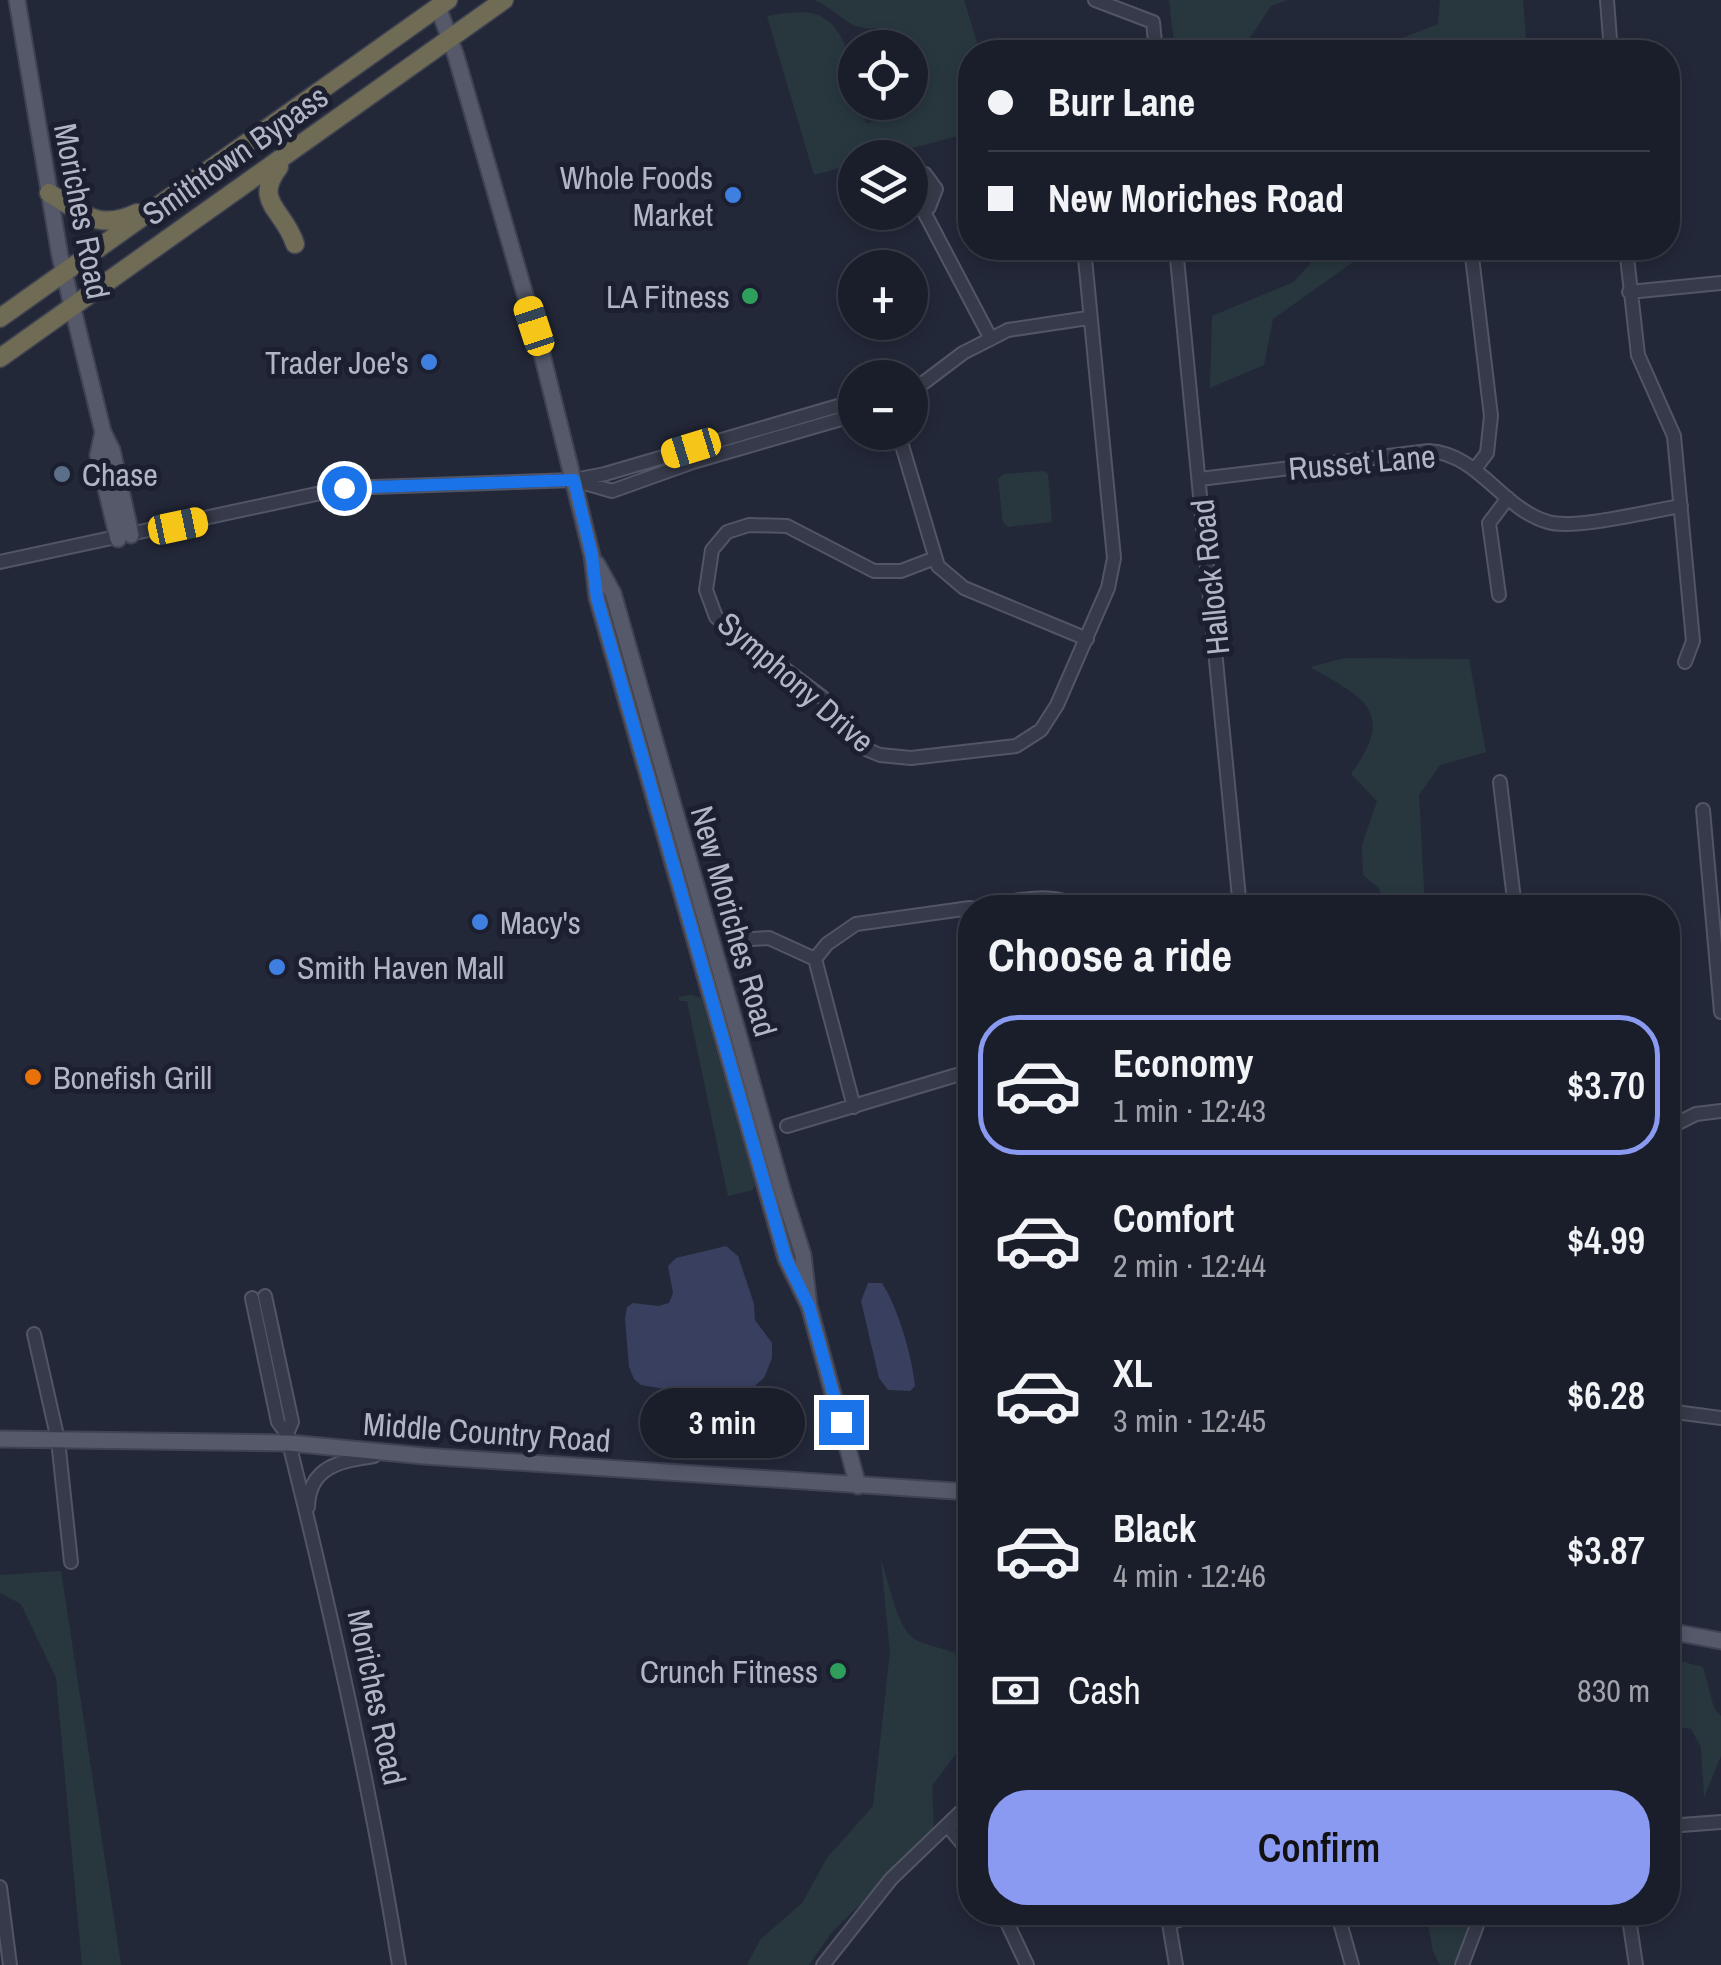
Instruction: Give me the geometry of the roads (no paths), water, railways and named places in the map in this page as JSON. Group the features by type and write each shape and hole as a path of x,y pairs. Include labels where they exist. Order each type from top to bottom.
{"highway":[{"name":"Smithtown Bypass","path":"0,358 504,0"},
{"name":"Smithtown Bypass","path":"0,318 443,3"},
{"path":"219,202 253,198 295,244 290,228 266,189 290,152"},
{"path":"48,192 87,217 106,222 128,217 168,198"}],"main road":[{"name":"Moriches Road","path":"17,0 64,272 102,432 112,450 125,537"},
{"name":"New Moriches Road","path":"443,3 541,350 592,556 597,598 740,1103 786,1259 809,1306 858,1486"},
{"name":"Middle Country Road","path":"0,1439 288,1439 393,1453 958,1491"},
{"path":"1680,1633 1721,1640"}],"street":[{"path":"1095,0 1153,22 1155,40"},
{"path":"1606,0 1610,40"},
{"path":"928,177 934,183 936,196 928,202"},
{"path":"927,230 990,339"},
{"name":"Symphony Drive","path":"935,558 901,571 874,571 787,526 750,525 727,532 712,550 706,590 716,616 822,697 861,746 880,755 911,758 1016,746 1041,730 1057,705 1108,588 1114,558 1085,260"},
{"name":"Hallock Road","path":"1177,260 1239,895"},
{"path":"1472,260 1491,416 1487,452 1475,470"},
{"path":"1627,260 1638,355 1674,436 1694,641 1685,662"},
{"path":"1629,292 1721,283"},
{"path":"928,379 963,353 1008,330 1088,318"},
{"path":"0,562 344,488 574,480 838,406"},
{"path":"574,480 612,491 706,458 838,420"},
{"path":"903,450 938,566 964,588 1086,639"},
{"name":"Russet Lane","path":"1200,480 1448,452 1540,519 1560,525 1681,506"},
{"path":"1499,595 1489,523 1508,498"},
{"path":"1500,782 1513,895"},
{"path":"1702,810 1721,1012"},
{"path":"815,959 827,944 856,924 958,910"},
{"path":"737,940 769,938 815,959"},
{"path":"815,959 854,1106"},
{"path":"787,1126 958,1075"},
{"path":"1680,1122 1696,1114 1721,1111"},
{"name":"Moriches Road","path":"258,1297 292,1422 288,1439 342,1659 379,1840 398,1965"},
{"path":"34,1334 58,1440 71,1562"},
{"path":"1680,1413 1721,1418"},
{"path":"308,1514 308,1497 326,1468 338,1461 393,1453"},
{"path":"823,1965 891,1880 958,1815"},
{"path":"1680,1825 1721,1822"},
{"path":"947,1826 958,1839"},
{"path":"0,1887 10,1965"},
{"path":"1008,1925 1027,1965"},
{"path":"1169,1925 1176,1965"},
{"path":"1341,1925 1352,1965"},
{"path":"1462,1965 1477,1925"},
{"path":"1630,1925 1636,1965"}],"water":[{"path":"726,1246 738,1256 754,1304 755,1320 772,1343 772,1358 764,1378 751,1389 728,1394 641,1385 629,1367 627,1307 633,1303 669,1303 673,1293 668,1266 676,1258"},
{"path":"868,1283 882,1283 899,1318 915,1386 910,1391 888,1390 879,1378 861,1301"}],"place":[{"name":"Whole Foods Market","path":"733,195"},
{"name":"LA Fitness","path":"750,296"},
{"name":"Trader Joe's","path":"429,362"},
{"name":"Chase","path":"62,474"},
{"name":"Macy's","path":"480,922"},
{"name":"Smith Haven Mall","path":"277,967"},
{"name":"Bonefish Grill","path":"33,1077"},
{"name":"Crunch Fitness","path":"838,1671"}]}
